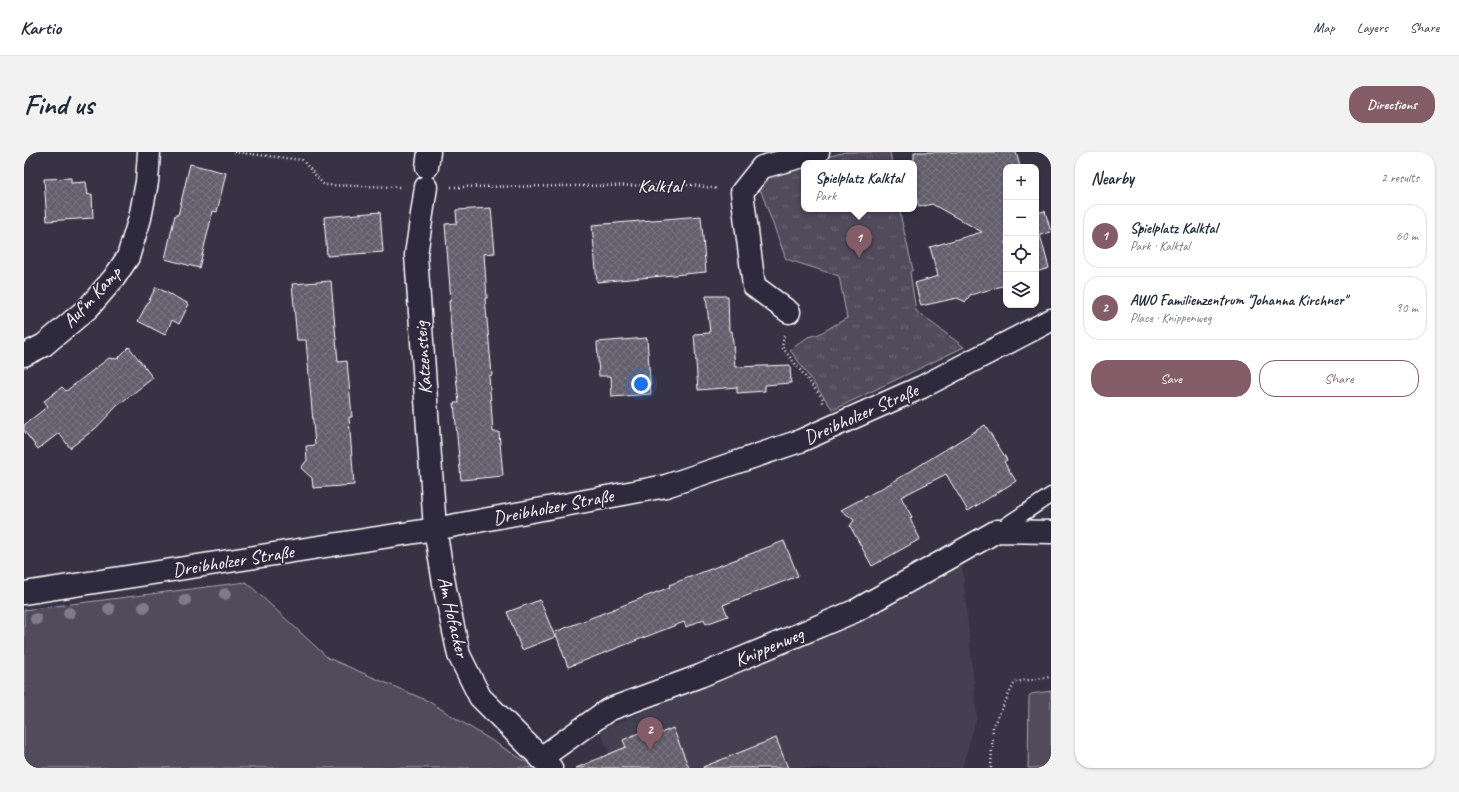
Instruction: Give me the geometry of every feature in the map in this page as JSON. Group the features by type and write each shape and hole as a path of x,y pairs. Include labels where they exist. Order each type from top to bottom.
{"street":[{"name":"Auf'm Kamp","path":"24,355 44,345 88,308 114,278 128,257 140,218 147,182 149,152"},
{"path":"789,312 754,286 742,192 762,167 818,152"},
{"name":"Katzensteig","path":"427,169 416,255 435,529"},
{"name":"Dreibholzer Straße","path":"24,593 435,529 666,486 820,433 922,387 1051,320"},
{"name":"Am Hofacker","path":"435,529 445,589 459,655 480,697 546,763"},
{"path":"997,531 1051,532"},
{"name":"Knippenweg","path":"546,763 608,710 700,676 855,611 997,531"}],"lane":[{"name":"Knippenweg","path":"997,531 1051,495"}],"path":[{"name":"Kalktal","path":"579,186 692,185 742,192"},
{"path":"789,312 782,347 823,399 820,433"},
{"path":"991,768 993,726 1015,682 1051,677"}],"shaded area":[{"path":"962,564 977,717 962,768 615,768 601,732 610,726 859,619"}],"green space":[{"path":"845,152 890,152 891,160 817,160"},
{"path":"801,164 801,212 900,212 913,270 910,272 916,311 964,347 833,410 790,350 808,337 819,334 847,318 839,276 786,259 756,178"},
{"path":"246,582 328,658 428,701 536,768 24,768 24,610"},
{"path":"1051,691 1051,768 1028,768 1029,696 1031,694"}],"building":[{"path":"914,152 1016,152 1019,164 1003,164 1003,286 970,295 966,302 957,298 921,306 915,283 938,276 930,247 982,232 932,204 919,207 917,199 917,160 914,160"},
{"path":"190,164 226,173 217,212 213,211 199,268 165,259 175,215 178,215"},
{"path":"71,178 71,183 86,182 88,195 92,194 93,218 47,221 44,179"},
{"path":"491,208 495,253 484,254 487,298 485,298 492,375 489,376 493,432 499,432 503,476 461,480 454,403 459,403 452,340 449,301 451,301 445,224 457,223 456,210"},
{"path":"1045,211 1051,232 1040,235 1049,268 1039,271 1039,236 1039,212"},
{"path":"380,212 383,252 327,256 324,217"},
{"path":"701,216 706,272 597,282 592,225"},
{"path":"331,281 338,362 347,361 352,417 349,417 354,485 313,488 312,478 301,468 307,460 306,446 315,445 306,340 297,340 292,284"},
{"path":"156,287 189,304 179,324 172,320 165,335 138,321"},
{"path":"706,296 728,296 729,331 732,331 735,367 790,365 791,383 765,385 765,391 737,393 737,387 698,390 694,334 710,333"},
{"path":"647,338 651,394 612,397 611,376 599,376 597,342"},
{"path":"129,347 153,378 118,405 96,428 70,448 59,433 38,449 24,431 24,425 48,406 44,401 62,387 66,391 109,358 117,359"},
{"path":"985,425 1007,460 1004,462 1016,481 968,511 946,474 901,497 912,517 910,519 920,539 872,566 850,526 854,520 841,510 893,482"},
{"path":"784,541 798,576 723,605 728,616 706,624 704,619 686,627 684,622 568,667 555,632 670,587 669,585"},
{"path":"540,600 555,637 522,650 507,612"},
{"path":"673,728 689,768 576,768 626,747 623,740 643,731 646,739"},
{"path":"776,738 788,768 703,768 703,767"}],"place":[{"name":"Spielplatz Kalktal","path":"859,258"},
{"name":"AWO Familienzentrum \"Johanna Kirchner\"","path":"650,750"}]}
